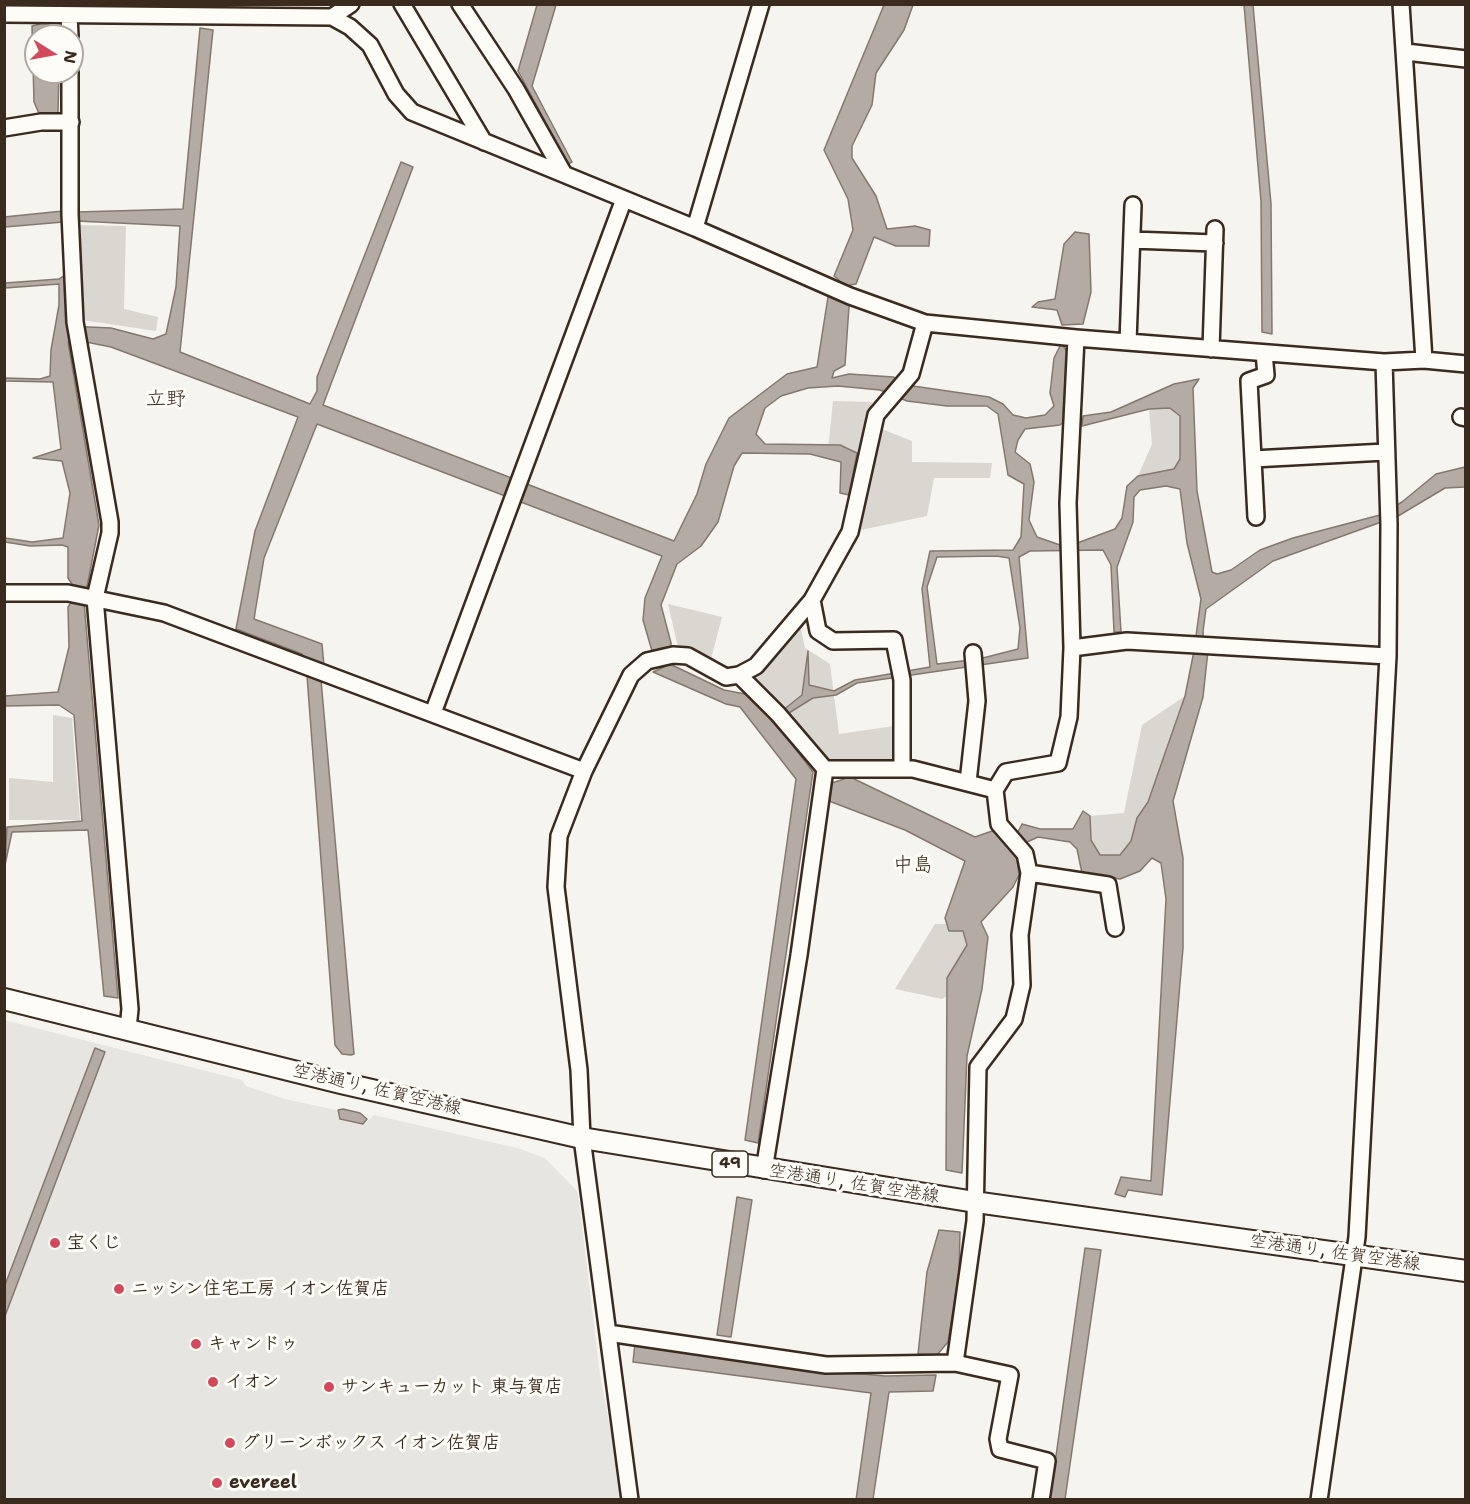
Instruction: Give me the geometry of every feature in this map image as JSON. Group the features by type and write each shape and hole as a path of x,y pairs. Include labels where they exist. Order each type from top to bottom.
{"main road":[{"name":"空港通り, 佐賀空港線","path":"4,999 341,1083 582,1138 764,1170 975,1202 1466,1271"}],"street":[{"path":"402,4 484,142"},
{"path":"460,4 516,88 564,174"},
{"path":"695,228 761,4"},
{"path":"1401,4 1406,52 1424,360"},
{"path":"4,14 51,16 160,9 343,9 350,27 370,45 396,94 412,112 695,228 850,296 925,323 1211,349 1384,362 1424,360 1466,364"},
{"path":"69,15 69,24"},
{"path":"1406,52 1466,59"},
{"path":"70,84 70,214 75,322 110,522 110,533 95,598 130,1009 128,1029"},
{"path":"4,128 41,122 71,122"},
{"path":"433,713 624,199"},
{"path":"1128,342 1133,205"},
{"path":"1132,240 1215,236 1211,349"},
{"path":"630,1500 582,1138 579,1070 556,887 559,836 584,771 631,675 647,661 667,656 688,656 726,677 739,675 756,666 812,600 850,532 876,416 916,363 925,323"},
{"path":"955,1363 975,1221 978,1066 1014,1018 1022,986 1020,935 1029,873 1025,854 999,824 995,790 1006,772 1059,763 1069,717 1072,648 1068,503 1076,338"},
{"path":"1256,517 1249,381 1266,375 1264,353"},
{"path":"1319,1500 1354,1255 1388,656 1389,500 1384,362"},
{"path":"1253,459 1386,452"},
{"path":"4,593 68,593 164,613 584,771"},
{"path":"812,600 819,631 833,641 894,640 900,674 902,767"},
{"path":"1072,648 1128,641 1388,656"},
{"path":"968,782 977,701 973,653"},
{"path":"739,675 778,714 825,769 847,771 902,767 995,790"},
{"path":"764,1170 799,955 825,769"},
{"path":"1029,873 1108,885 1115,928"},
{"path":"608,1333 826,1365 955,1363 1010,1375 998,1438 1000,1449 1047,1461 1041,1500"}],"shaded area":[{"path":"36,5 47,5 49,24 40,24"},
{"path":"537,5 556,5 532,86 572,162 568,164 518,71"},
{"path":"884,5 913,5 904,30 876,73 872,105 852,146 852,158 876,196 887,229 915,226 930,230 929,246 896,246 874,237 856,284 850,285 845,299 849,306 845,365 834,371 832,378 849,374 893,377 913,386 989,397 1003,404 1013,415 1026,418 1045,415 1054,406 1050,393 1054,358 1061,344 1069,353 1063,413 1069,418 1060,425 1025,429 1018,440 1015,452 1030,464 1034,482 1029,520 1037,537 1060,545 1080,542 1115,529 1122,518 1127,486 1138,476 1174,469 1180,459 1180,416 1170,408 1149,409 1082,426 1083,416 1111,412 1174,384 1199,379 1193,388 1197,491 1212,572 1217,574 1231,570 1260,550 1293,538 1380,515 1402,502 1436,474 1465,467 1465,487 1445,488 1398,516 1273,561 1206,609 1203,631 1204,650 1208,651 1203,697 1173,801 1183,858 1183,948 1162,1195 1128,1190 1125,1197 1115,1194 1121,1177 1151,1181 1166,899 1161,863 1152,858 1140,871 1120,879 1082,873 1077,849 1070,842 1038,837 1027,842 1017,834 1022,824 1040,829 1073,829 1083,811 1090,816 1091,840 1100,855 1120,855 1131,841 1137,818 1148,802 1185,696 1194,651 1201,599 1187,543 1180,489 1166,486 1140,490 1134,497 1133,522 1117,567 1121,632 1114,632 1111,565 1103,550 1030,551 1019,557 1028,658 857,683 836,695 813,698 784,716 782,711 802,695 808,651 809,685 834,691 855,680 930,667 922,589 930,551 1013,550 1021,537 1024,484 1008,475 998,414 987,406 947,406 907,401 880,390 838,386 808,388 781,396 765,408 756,434 765,444 840,445 857,453 849,495 840,493 841,462 810,454 742,453 734,466 718,522 701,546 677,564 661,605 671,643 672,665 724,690 745,694 778,726 813,772 758,1143 745,1140 796,779 740,707 726,704 653,672 664,667 662,653 652,651 643,620 645,598 662,556 317,424 264,558 254,619 322,644 324,666 305,661 302,654 236,629 255,531 298,417 111,347 86,342 68,342 99,525 84,602 118,998 104,996 88,830 12,832 5,865 7,827 82,821 74,715 59,705 5,706 5,696 58,692 69,647 68,607 72,601 74,587 68,578 68,547 62,545 30,546 5,542 5,538 32,542 63,538 70,493 62,461 33,458 61,449 53,382 5,381 5,378 40,379 50,376 51,350 59,305 59,284 5,288 5,283 59,279 64,276 67,326 111,328 153,339 166,334 176,287 180,226 77,221 77,212 183,209 200,28 213,30 180,352 310,404 317,391 317,377 401,162 413,167 323,405 674,541 697,494 706,464 729,418 787,374 817,367 828,297 833,295 839,280 834,276 853,230 848,199 824,150","holes":["996,556 1009,558 1020,628 1018,649 979,659 937,664 927,587 937,557"]},
{"path":"1244,5 1253,5 1271,204 1272,334 1262,332 1261,201"},
{"path":"34,84 59,84 58,114 41,118 34,102"},
{"path":"63,211 63,222 5,227 4,217"},
{"path":"77,225 126,226 124,309 158,317 156,331 82,320"},
{"path":"1075,232 1089,234 1091,292 1083,324 1062,325 1057,310 1032,307 1038,302 1055,299 1064,244"},
{"path":"833,401 872,402 869,424 912,441 912,462 992,463 990,478 934,478 927,516 861,530 866,494 846,490 850,459 828,450"},
{"path":"1170,408 1180,416 1180,459 1175,469 1138,476 1152,444 1149,409"},
{"path":"668,604 722,617 711,659 678,647"},
{"path":"800,625 805,648 830,664 839,734 894,726 893,762 828,765 786,708 752,680"},
{"path":"307,676 321,680 354,1054 351,1055 342,1054 335,1045"},
{"path":"1185,696 1148,802 1137,818 1131,841 1120,855 1100,855 1091,840 1090,816 1124,813 1142,725"},
{"path":"53,715 72,718 80,820 9,820 9,778 53,782"},
{"path":"850,777 975,837 995,830 1017,858 1019,875 1013,887 981,922 988,937 982,989 967,1056 962,1173 946,1170 947,978 967,945 963,931 949,931 945,918 965,861 905,830 829,801 832,783"},
{"path":"935,924 947,924 949,931 963,931 967,945 947,978 947,996 942,999 895,989"},
{"path":"4,1020 242,1080 246,1086 285,1099 336,1110 340,1120 364,1125 374,1115 517,1148 545,1158 578,1192 600,1375 624,1499 5,1499"},
{"path":"95,1048 105,1052 5,1316 5,1285"},
{"path":"338,1110 360,1113 367,1119 363,1124 340,1119"},
{"path":"737,1197 752,1200 731,1337 717,1335"},
{"path":"939,1230 960,1232 959,1272 948,1342 937,1355 918,1354 927,1272"},
{"path":"1085,1248 1101,1250 1065,1499 1050,1499"},
{"path":"635,1343 824,1371 885,1376 936,1375 933,1391 889,1392 873,1499 856,1500 871,1393 633,1362"}],"place":[{"name":"宝くじ","path":"55,1243"},
{"name":"ニッシン住宅工房 イオン佐賀店","path":"119,1289"},
{"name":"キャンドゥ","path":"196,1344"},
{"name":"イオン","path":"213,1382"},
{"name":"サンキューカット 東与賀店","path":"329,1387"},
{"name":"グリーンボックス イオン佐賀店","path":"230,1443"},
{"name":"evereel","path":"217,1483"}],"district":[{"name":"立野","path":"166,400"},
{"name":"中島","path":"913,866"}]}
